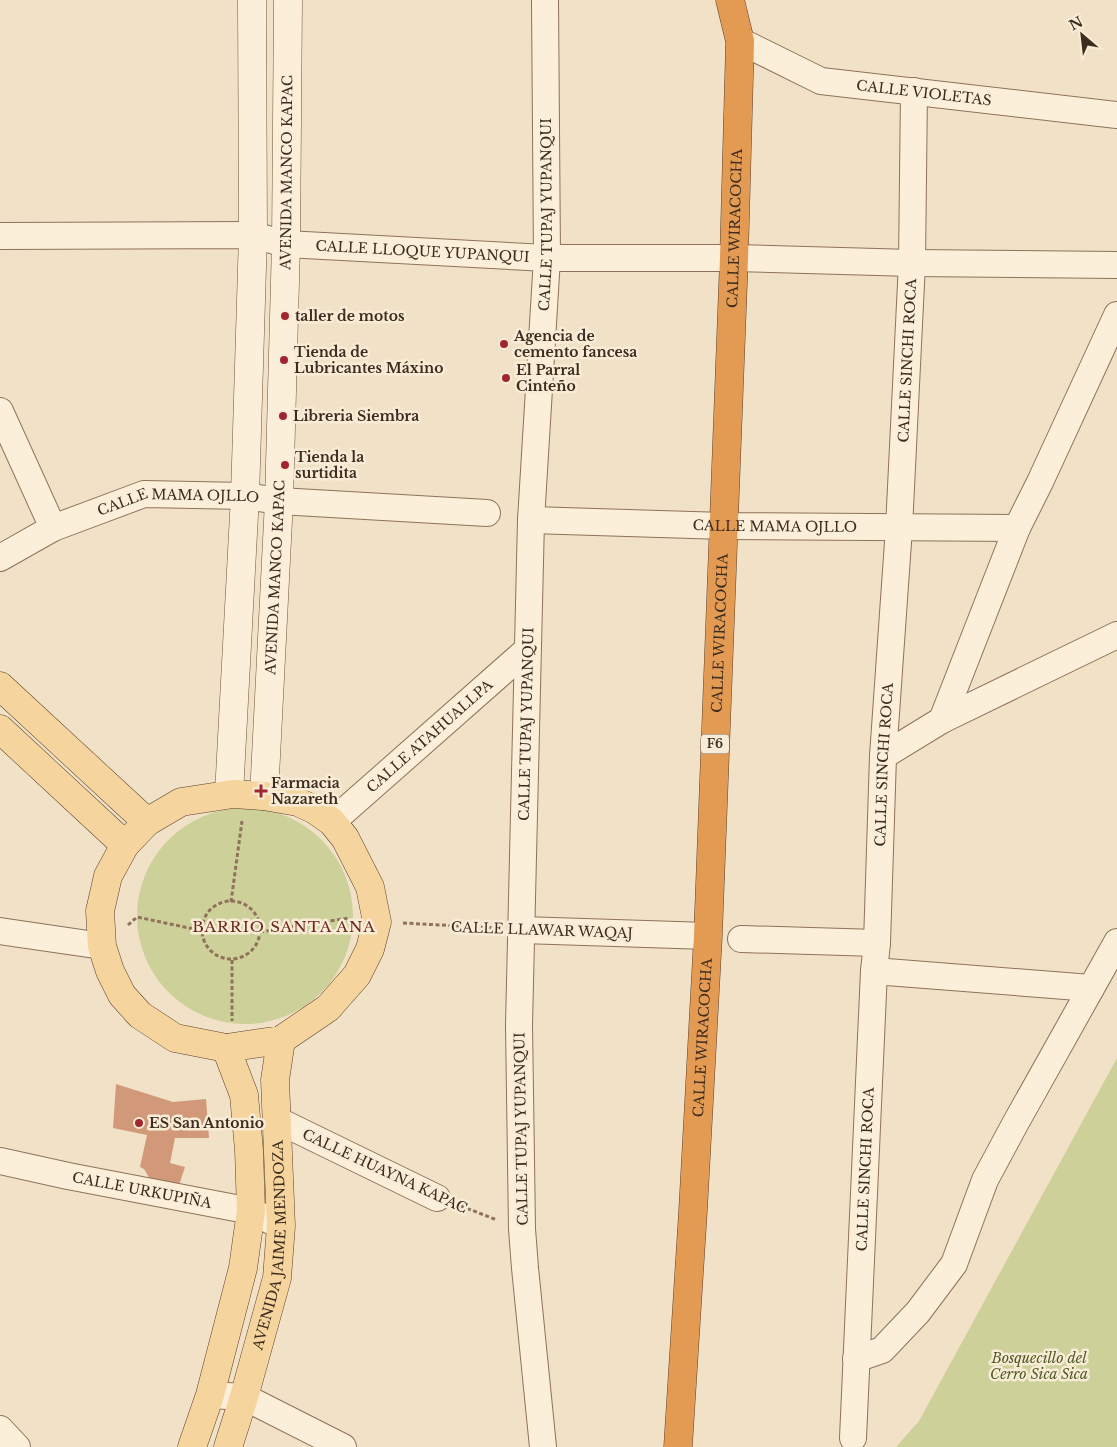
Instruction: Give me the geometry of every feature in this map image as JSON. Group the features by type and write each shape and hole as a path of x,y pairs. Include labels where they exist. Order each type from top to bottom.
{"highway":[{"name":"CALLE WIRACOCHA","path":"678,1447 708,936 734,258 740,41 730,0"}],"main road":[{"path":"231,794 245,496 253,235 252,0"},
{"name":"AVENIDA MANCO KAPAC","path":"264,796 279,502 286,244 288,0"},
{"path":"0,686 147,822"},
{"path":"0,729 125,846"},
{"path":"231,794 264,796 298,802 315,810 332,822 346,838 370,887 377,922 370,949 357,975 328,1008 281,1040 230,1048 175,1038 140,1015 122,995 110,971 102,946 100,911 108,876 125,846 147,822 181,802 231,794"},
{"name":"AVENIDA JAIME MENDOZA","path":"228,1447 277,1278 281,1226 275,1080 281,1040"},
{"name":"AVENIDA JAIME MENDOZA","path":"192,1447 210,1395 243,1268 251,1211 249,1150 244,1094 230,1048"}],"street":[{"name":"CALLE TUPAJ YUPANQUI","path":"543,1447 522,1229 519,1024 531,520 547,258 544,0"},
{"name":"CALLE VIOLETAS","path":"740,41 821,81 1117,115"},
{"name":"CALLE SINCHI ROCA","path":"853,1438 874,971 877,943 883,756 899,528 912,263 914,91"},
{"name":"CALLE LLOQUE YUPANQUI","path":"0,236 253,235 286,244 547,258 734,258 912,263 1117,265"},
{"path":"942,720 1018,528 1117,314"},
{"path":"0,411 53,528"},
{"name":"CALLE MAMA OJLLO","path":"0,558 53,528 144,494 245,496 279,502 487,513"},
{"name":"CALLE MAMA OJLLO","path":"531,520 724,526 1018,528"},
{"path":"883,756 942,720 1117,635"},
{"name":"CALLE ATAHUALLPA","path":"332,822 527,650"},
{"name":"CALLE LLAWAR WAQAJ","path":"522,930 708,936"},
{"path":"0,931 102,946"},
{"path":"741,939 877,943"},
{"path":"856,1359 882,1350 918,1312 954,1264 985,1180 1117,942"},
{"path":"874,971 1091,988"},
{"name":"CALLE HUAYNA KAPAC","path":"277,1120 437,1198"},
{"name":"CALLE URKUPIÑA","path":"0,1161 251,1211 281,1226"},
{"path":"210,1395 244,1397 343,1447"},
{"path":"0,1429 17,1447"}],"path":[{"path":"231,794 244,808 231,902"},
{"path":"231,902 245,905 252,910 258,918 260,932 257,945 250,953 232,960 222,958 213,953 203,936 206,917 211,910 218,904 231,902"},
{"path":"102,946 137,917 203,931"},
{"name":"CALLE LLAWAR WAQAJ","path":"260,932 354,918 377,922 522,930"},
{"path":"230,1048 232,960"},
{"name":"CALLE HUAYNA KAPAC","path":"437,1198 522,1229"}],"green space":[{"path":"245,808 266,810 286,816 305,826 321,840 335,856 345,875 351,895 353,916 351,937 345,957 335,976 321,992 305,1006 286,1016 266,1022 245,1024 224,1022 204,1016 185,1006 169,992 155,976 145,957 139,937 137,916 139,895 145,875 155,856 169,840 185,826 204,816 224,810"},
{"name":"Bosquecillo del Cerro Sica Sica","path":"1117,1058 1117,1447 896,1447 919,1421"}],"building":[{"path":"116,1084 173,1102 206,1099 209,1138 175,1138 170,1163 185,1167 179,1185 150,1179 144,1169 140,1167 147,1135 113,1128"}],"place":[{"name":"taller de motos","path":"285,316"},
{"name":"Agencia de cemento fancesa","path":"504,344"},
{"name":"Tienda de Lubricantes Máxino","path":"284,360"},
{"name":"El Parral Cinteño","path":"506,378"},
{"name":"Libreria Siembra","path":"283,416"},
{"name":"Tienda la surtidita","path":"285,465"},
{"name":"Farmacia Nazareth","path":"261,791"},
{"name":"ES San Antonio","path":"139,1123"}],"district":[{"name":"BARRIO SANTA ANA","path":"284,927"}]}
